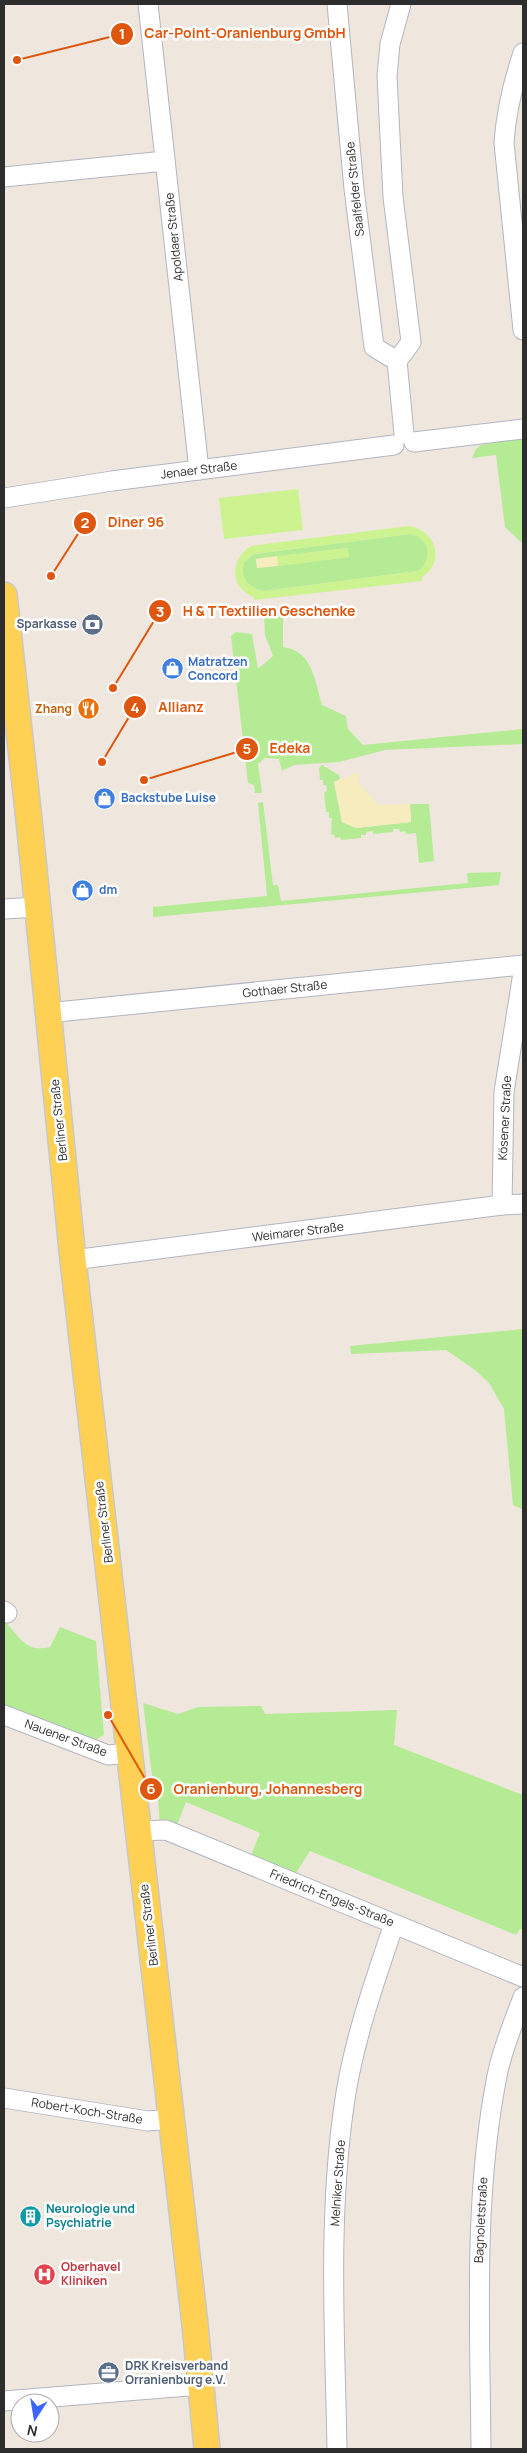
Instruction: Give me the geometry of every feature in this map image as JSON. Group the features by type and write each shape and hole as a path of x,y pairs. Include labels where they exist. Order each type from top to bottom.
{"main road":[{"name":"Berliner Straße","path":"4,595 73,1260 207,2449"}],"street":[{"name":"Apoldaer Straße","path":"148,4 199,470"},
{"name":"Saalfelder Straße","path":"337,4 354,189 374,347 397,361"},
{"path":"401,4 390,44 387,76 393,197 411,342 397,361 404,440"},
{"path":"523,53 511,91 504,143 523,330"},
{"path":"4,177 165,161"},
{"name":"Jenaer Straße","path":"4,498 404,440 523,429"},
{"path":"4,908 37,907"},
{"name":"Gothaer Straße","path":"47,1013 523,965"},
{"name":"Kösener Straße","path":"502,1205 504,1092 523,973"},
{"name":"Weimarer Straße","path":"73,1260 502,1205 523,1204"},
{"name":"Nauener Straße","path":"4,1714 108,1755 130,1754"},
{"name":"Friedrich-Engels-Straße","path":"138,1831 166,1830 523,1977"},
{"name":"Melniker Straße","path":"337,2449 334,2207 343,2112 362,2018 394,1924"},
{"name":"Bagnoletstraße","path":"481,2449 479,2264 485,2151 497,2073 523,1997"},
{"name":"Robert-Koch-Straße","path":"4,2098 148,2120 171,2119"},
{"path":"4,2401 200,2385"}],"green space":[{"path":"523,438 523,544 505,527 496,455 472,458 476,449 481,445"},
{"path":"298,489 303,530 224,539 219,498"},
{"path":"409,526 426,534 435,547 436,555 434,563 422,577 422,581 254,600 254,597 240,587 235,573 239,558 251,546","holes":["410,534 417,536 426,544 428,550 426,561 418,571 265,591 254,588 244,578 244,562 254,554"]},
{"path":"410,534 422,540 428,550 426,561 418,571 265,591 254,588 244,578 244,562 254,554","holes":["347,548 349,557 257,568 256,559"]},
{"path":"348,548 349,557 278,566 277,556"},
{"path":"264,612 283,614 283,647 293,649 306,660 311,668 322,705 346,716 348,729 363,745 523,729 523,744 385,750 339,762 294,765 282,771 279,759 265,758 258,764 262,793 255,793 254,785 248,783 231,636 236,632 252,634 258,669 273,656 265,635"},
{"path":"322,765 339,775 340,779 334,782 342,822 356,828 411,822 410,804 429,804 434,861 419,863 416,833 406,834 405,831 400,832 399,829 393,829 393,832 373,834 373,831 366,832 366,835 361,835 361,838 341,840 340,837 335,838 334,834 331,835 332,818 329,818 329,812 326,812 324,792 327,791 326,785 323,785 323,780 320,780 319,768"},
{"path":"263,802 273,885 278,885 281,901 468,883 467,873 501,872 499,885 153,917 153,907 267,896 258,803"},
{"path":"523,1329 522,1509 513,1505 504,1409 489,1383 475,1370 446,1350 351,1354 350,1346"},
{"path":"4,1620 19,1638 35,1648 50,1647 60,1627 96,1641 104,1735 93,1741 4,1708"},
{"path":"143,1703 178,1714 198,1707 261,1706 265,1714 397,1710 394,1745 523,1795 523,1930 520,1929 516,1935 310,1851 293,1878 249,1860 260,1833 186,1802 175,1830 160,1824"}],"sand":[{"path":"277,556 278,566 257,568 256,559"},
{"path":"359,772 359,784 379,805 410,804 411,822 356,828 342,822 334,782"}],"place":[{"name":"Car-Point-Oranienburg GmbH","path":"17,60"},
{"name":"Diner 96","path":"51,576"},
{"name":"Sparkasse","path":"93,624"},
{"name":"Matratzen Concord","path":"172,669"},
{"name":"H & T Textilien Geschenke","path":"113,688"},
{"name":"Zhang","path":"88,709"},
{"name":"Allianz","path":"102,762"},
{"name":"Edeka","path":"144,780"},
{"name":"Backstube Luise","path":"105,798"},
{"name":"dm","path":"83,890"},
{"name":"Oranienburg, Johannesberg","path":"108,1715"},
{"name":"Neurologie und Psychiatrie","path":"30,2216"},
{"name":"Oberhavel Kliniken","path":"45,2274"},
{"name":"DRK Kreisverband Orranienburg e.V.","path":"109,2373"}]}
